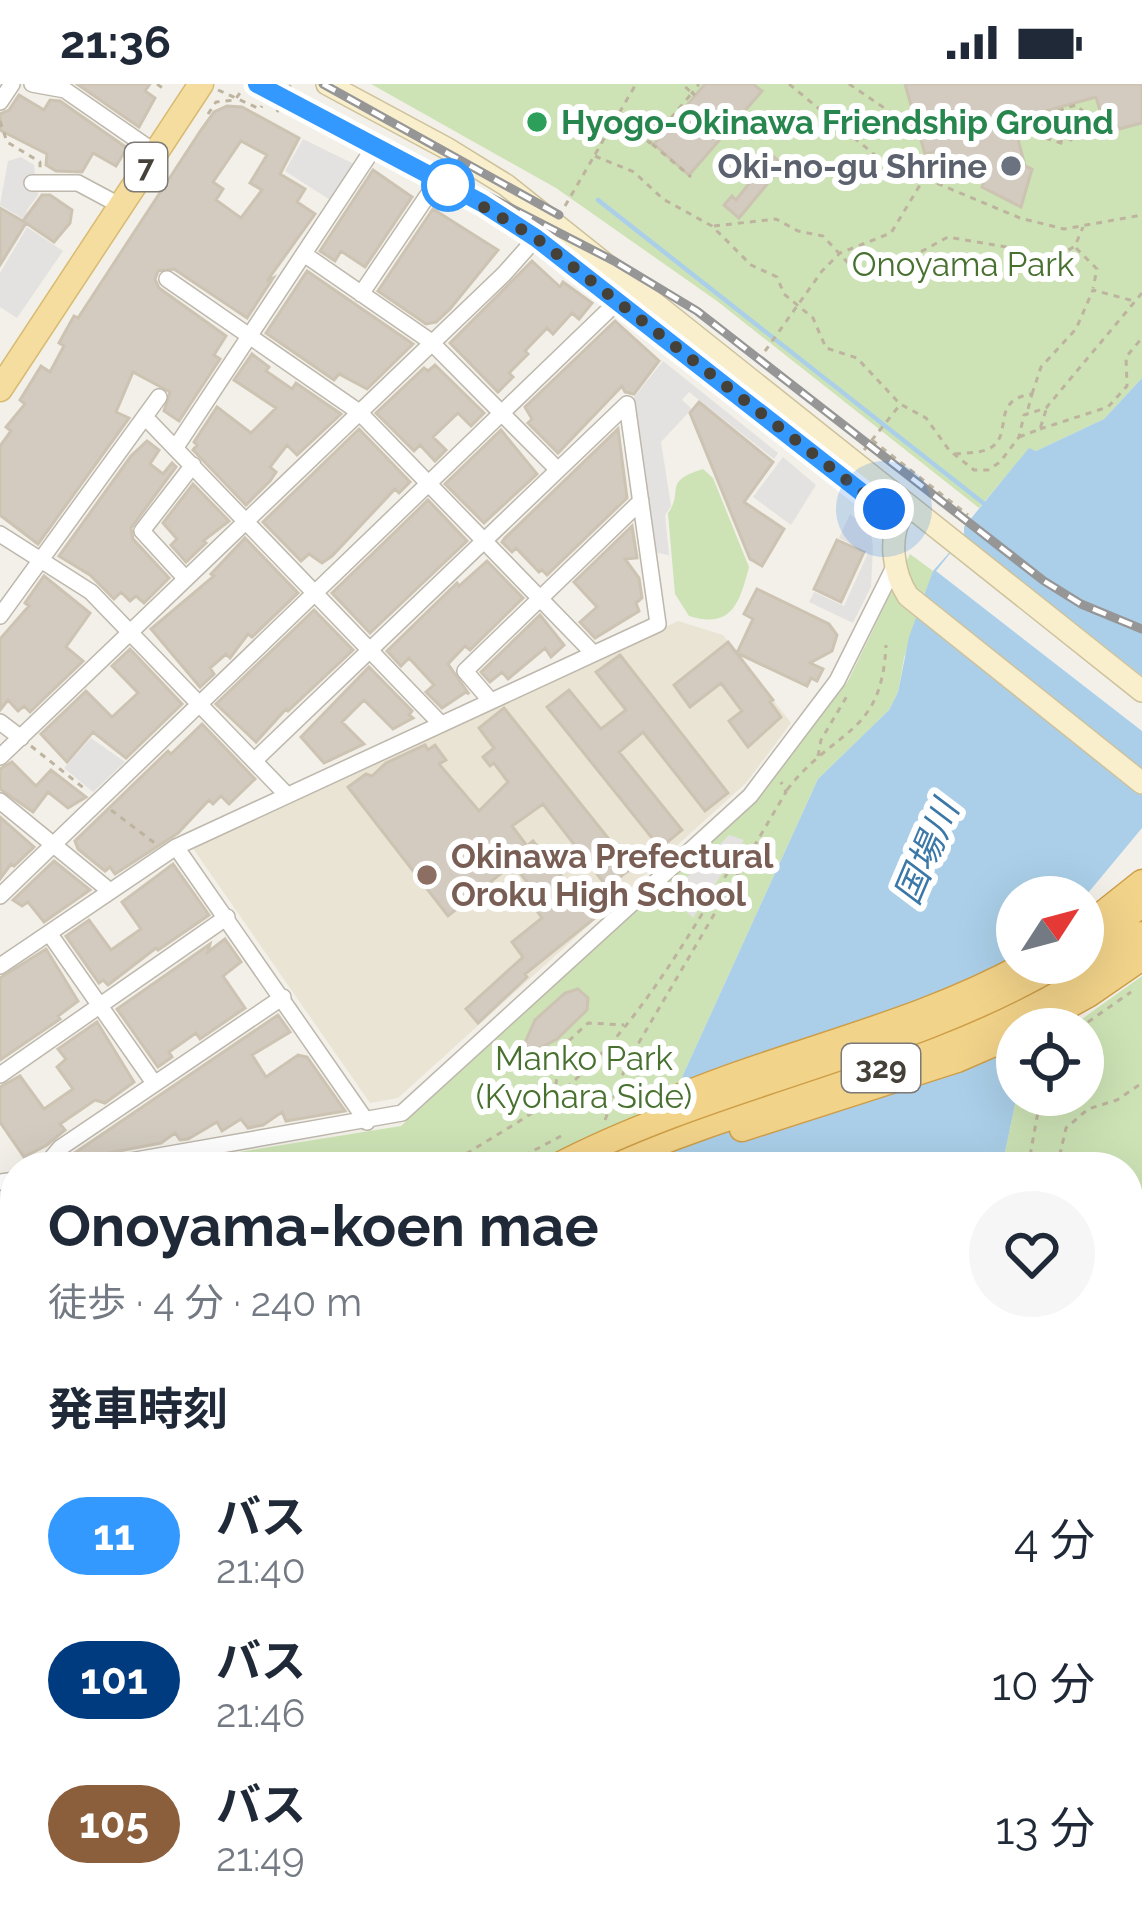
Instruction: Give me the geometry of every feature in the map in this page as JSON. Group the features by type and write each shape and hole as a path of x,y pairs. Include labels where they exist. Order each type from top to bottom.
{"highway":[{"path":"1104,913 1142,882"},
{"path":"1104,933 1142,905"},
{"name":"329","path":"640,1152 718,1120 973,1034 1076,980 1142,934"},
{"path":"1065,1008 1142,958"},
{"path":"564,1152 710,1082 936,1005 996,978"},
{"name":"329","path":"589,1152 666,1118 986,1004 1023,984"},
{"path":"678,1152 996,1043"}],"main road":[{"name":"7","path":"4,375 204,84"},
{"path":"327,84 506,185 903,513"},
{"path":"260,94 375,146 536,238 903,513 958,544 1142,691"},
{"path":"903,513 896,563 899,582 908,596 1142,783"}],"street":[{"path":"0,102 12,84"},
{"path":"32,84 64,90 156,154"},
{"path":"176,447 375,146"},
{"path":"361,295 438,180"},
{"path":"37,183 78,183 121,206"},
{"path":"0,757 504,274 536,238"},
{"path":"304,254 430,341 558,470"},
{"path":"167,279 359,412 592,652"},
{"path":"0,896 616,302"},
{"path":"0,616 159,397"},
{"path":"0,965 176,847 658,624 627,404 254,761"},
{"path":"145,417 440,722"},
{"path":"186,579 142,531 193,465"},
{"path":"489,699 465,671 641,501"},
{"path":"0,534 91,592 286,794"},
{"path":"186,1152 402,1114 744,803 844,671 896,563"},
{"path":"0,722 21,738"},
{"path":"0,801 110,891"},
{"path":"176,847 367,1122"},
{"path":"0,1076 227,916"},
{"path":"49,933 154,1083"},
{"path":"57,1152 283,997"}],"path":[{"path":"158,84 164,89"},
{"path":"169,96 173,84"},
{"path":"204,84 260,110 260,94"},
{"path":"277,112 291,84"},
{"path":"561,212 637,84"},
{"path":"682,84 694,94"},
{"path":"651,141 699,84"},
{"path":"789,84 871,154 905,173 1041,225 1064,230 1142,215"},
{"path":"849,84 921,133"},
{"path":"208,114 216,102 236,100"},
{"path":"964,129 997,123 1014,129 1062,143 1065,137 1071,140 1085,113 1076,105 1014,129"},
{"path":"618,116 691,177"},
{"path":"642,136 655,119 659,122 648,135 651,141"},
{"path":"0,121 7,142 40,162 37,183"},
{"path":"905,173 919,162 946,155"},
{"path":"595,156 634,172 663,199 712,226 752,265 777,277 784,294 818,327 826,348 857,358 900,404 926,418 953,455 974,470 988,470 1000,462 1018,437 1041,367 1076,329 1097,269 1075,246"},
{"path":"757,362 800,307 815,278 840,253 891,233 923,180"},
{"path":"712,226 776,219 799,231 824,236 856,270 902,262 948,237 1046,259 1065,255 1083,227"},
{"path":"1093,290 1135,301"},
{"path":"1028,412 1046,408 1142,293"},
{"path":"1018,437 1108,407 1127,386 1126,358 1142,338"},
{"path":"953,455 989,449 999,439 1006,405 1032,394"},
{"path":"865,448 900,404"},
{"path":"1040,429 1046,408"},
{"path":"872,440 968,515"},
{"path":"601,1132 628,1061 786,792 872,708 885,677 886,646"},
{"path":"818,758 821,740 838,717 852,683"},
{"path":"778,775 786,792"},
{"path":"469,1152 554,1097 595,1060 626,1025 735,861 747,858"},
{"path":"1104,1010 1142,983"},
{"path":"554,1097 560,1048 588,1023 626,1025"},
{"path":"1060,1152 1066,1128 1088,1109 1117,1100 1142,1083"},
{"path":"1031,1152 1037,1116"},
{"path":"531,1152 561,1136"}],"shaded area":[{"path":"303,139 354,164 330,200 285,171"},
{"path":"21,157 34,165 38,195 25,220 0,205 8,161"},
{"path":"27,227 63,251 17,318 0,307 0,273"},
{"path":"663,361 778,453 774,459 689,392 682,400 692,409 661,442 671,506 665,515 669,555 653,552 631,401"},
{"path":"783,457 816,485 791,525 753,497"},
{"path":"850,514 871,533 873,548 871,587 853,623 809,602 814,592 844,606 868,553 839,538"},
{"name":"Okinawa Prefectural Oroku High School","path":"678,621 723,635 791,723 746,783 398,1098 370,1103 192,847"},
{"path":"91,738 125,762 93,792 64,768"},
{"path":"729,835 744,840 693,918 669,895"}],"green space":[{"name":"Onoyama Park","path":"371,84 1142,84 1142,378 1104,419 1036,451 1029,449 979,508 717,301 556,188"},
{"path":"703,469 713,478 749,567 737,603 715,619 689,616 675,594 668,513 678,483"},
{"name":"Manko Park (Kyohara Side)","path":"910,554 933,571 904,658 898,692 889,710 818,779 648,1152 239,1152 401,1126 755,801 848,681"},
{"path":"1142,976 1142,1152 1005,1152 1012,1116 1104,1116 1104,1008 1097,1008"}],"water":[{"name":"国場川","path":"1142,378 1142,828 1102,876 996,876 996,984 1017,984 1017,1008 996,1008 996,1116 1012,1116 1005,1152 648,1152 818,779 889,710 898,692 909,637 933,571 1029,448 1036,451 1104,419"}],"pier":[{"path":"964,536 1142,676 1142,731 936,571"}],"building":[{"path":"77,84 150,84 145,91 155,98 139,127"},
{"path":"705,84 753,84 762,91 689,175 654,144"},
{"path":"905,84 1142,84 1142,123 1119,129 1110,115 1102,117 1096,97 1013,120 1025,166 1032,169 1021,207 982,187 990,166 969,171 968,165 951,168 946,149 925,154"},
{"path":"19,95 44,110 50,100 60,101 127,148 116,166 93,153 82,172 56,171 46,165 47,154 0,130 0,114"},
{"path":"227,106 242,107 299,138 280,174 305,189 297,202 315,214 247,318 174,269 158,271 159,288 226,336 214,355 220,359 179,421 164,411 170,392 133,372 116,412 129,418 38,544 0,515 0,446 11,431 6,427 25,404 20,400 41,366 50,372 74,316 78,318 214,112","holes":["241,141 267,155 250,183 262,190 241,218 216,200 223,189 213,182"]},
{"path":"772,155 783,165 739,218 724,205 732,196 736,200"},
{"path":"373,170 412,197 365,267 341,251 335,261 320,251"},
{"path":"42,195 72,210 70,223 54,242 23,221"},
{"path":"0,208 26,223 0,265"},
{"path":"433,209 498,250 450,309 436,322 426,324 378,291"},
{"path":"532,261 560,287 563,282 592,303 579,319 572,313 553,334 547,328 498,392 450,343"},
{"path":"307,271 413,344 367,389 339,374 334,380 266,333"},
{"path":"615,321 659,361 634,394 622,386 558,453 528,423 532,419 525,407"},
{"path":"252,354 292,389 296,383 341,414 297,455 287,445 270,467 276,472 270,481 246,505 193,450 217,407 251,433 276,408 234,380"},
{"path":"435,365 484,413 471,426 458,413 433,437 446,450 435,461 420,445 414,451 376,413 424,368 428,371"},
{"path":"699,402 773,462 744,502 784,529 762,566 750,559 690,413"},
{"path":"359,429 410,482 399,493 395,489 332,556 322,563 309,554 301,561 263,522"},
{"path":"618,429 627,498 547,575 539,572 516,548 512,552 502,542"},
{"path":"501,430 537,474 484,523 445,484"},
{"path":"147,441 159,450 150,464 163,474 172,463 176,467 131,528 133,539 169,578 144,603 136,596 130,601 121,592 114,599 90,575 59,556"},
{"path":"193,484 229,521 186,562 171,545 177,539 163,523"},
{"path":"428,500 467,541 370,633 332,593"},
{"path":"632,526 637,558 625,559 639,578 639,611 595,638 580,622 597,607 574,582"},
{"path":"245,538 298,593 252,637 248,634 230,658 226,654 210,668 214,674 200,687 151,629 214,576 211,574"},
{"path":"837,540 864,552 841,602 814,589"},
{"path":"487,561 523,598 470,650 465,646 448,664 469,694 442,708 426,692 434,685 409,658 401,666 387,651 457,583 459,586"},
{"path":"44,576 90,613 66,647 83,661 30,712 24,706 18,711 8,700 0,710 0,639 29,606 25,603"},
{"path":"757,589 829,624 837,635 832,651 810,663 823,669 817,681 811,678 807,686 737,653 753,619 744,614"},
{"path":"314,610 353,650 256,742 216,704"},
{"path":"540,615 564,645 551,657 545,648 508,679 502,672 490,682 481,672"},
{"path":"728,642 781,717 748,747 729,721 742,711 721,683 690,707 674,685"},
{"path":"130,649 182,704 126,758 93,732 67,762 41,734 86,691 112,717 138,693 112,666"},
{"path":"620,655 728,793 705,811 643,732 619,752 682,830 660,848 547,707 569,690 601,729 626,710 596,672"},
{"path":"369,667 412,711 413,718 393,729 364,700 342,722 364,744 324,763 301,737"},
{"path":"504,708 632,868 607,887 543,804 512,826 527,846 533,841 579,898 597,886 611,905 525,974 478,1023 466,1009 523,957 512,942 542,918 537,911 545,905 513,864 448,916 348,787 386,763 435,745 446,760 439,764 479,811 508,782 483,757 494,748 479,728"},
{"path":"202,724 255,779 229,804 221,796 213,804 209,800 178,833 115,874 110,867 105,871 75,841"},
{"path":"12,762 36,786 51,770 86,797 68,808 48,792 33,812 0,789 0,769"},
{"path":"0,817 34,847 0,879"},
{"path":"54,861 90,890 44,922 28,902 22,906 13,900"},
{"path":"173,864 209,915 108,985 103,980 99,983 66,936 89,920 111,950 141,929 122,902"},
{"path":"225,939 241,962 223,976 245,1008 200,1039 196,1033 169,1052 172,1057 158,1067 117,1009 210,944 208,952"},
{"path":"46,949 78,1001 0,1060 0,978"},
{"path":"578,989 588,998 587,1010 557,1039 533,1052 524,1045 535,1020 565,993"},
{"path":"278,1015 290,1032 252,1055 266,1077 298,1055 307,1057 345,1111 286,1121 282,1112 263,1125 248,1128 241,1119 222,1131 217,1122 188,1139 180,1140 175,1133 161,1143 116,1152 76,1152"},
{"path":"97,1022 134,1082 105,1103 95,1100 60,1124 65,1130 47,1145 21,1152 0,1122 0,1087 20,1076 44,1109 73,1089 57,1067 66,1059 58,1049"}],"waterway":[{"path":"598,200 987,506"}],"railway":[{"path":"270,84 614,261 697,311 1044,581 1081,604 1142,629"},
{"path":"323,84 559,215"}],"bus line":[{"name":"11","path":"257,84 482,203 536,238 897,520"}],"place":[{"name":"Hyogo-Okinawa Friendship Ground","path":"537,122"},
{"name":"Oki-no-gu Shrine","path":"1011,166"},
{"name":"Okinawa Prefectural Oroku High School","path":"427,875"}],"route":[{"path":"448,185 438,180 536,238 884,509"}]}
